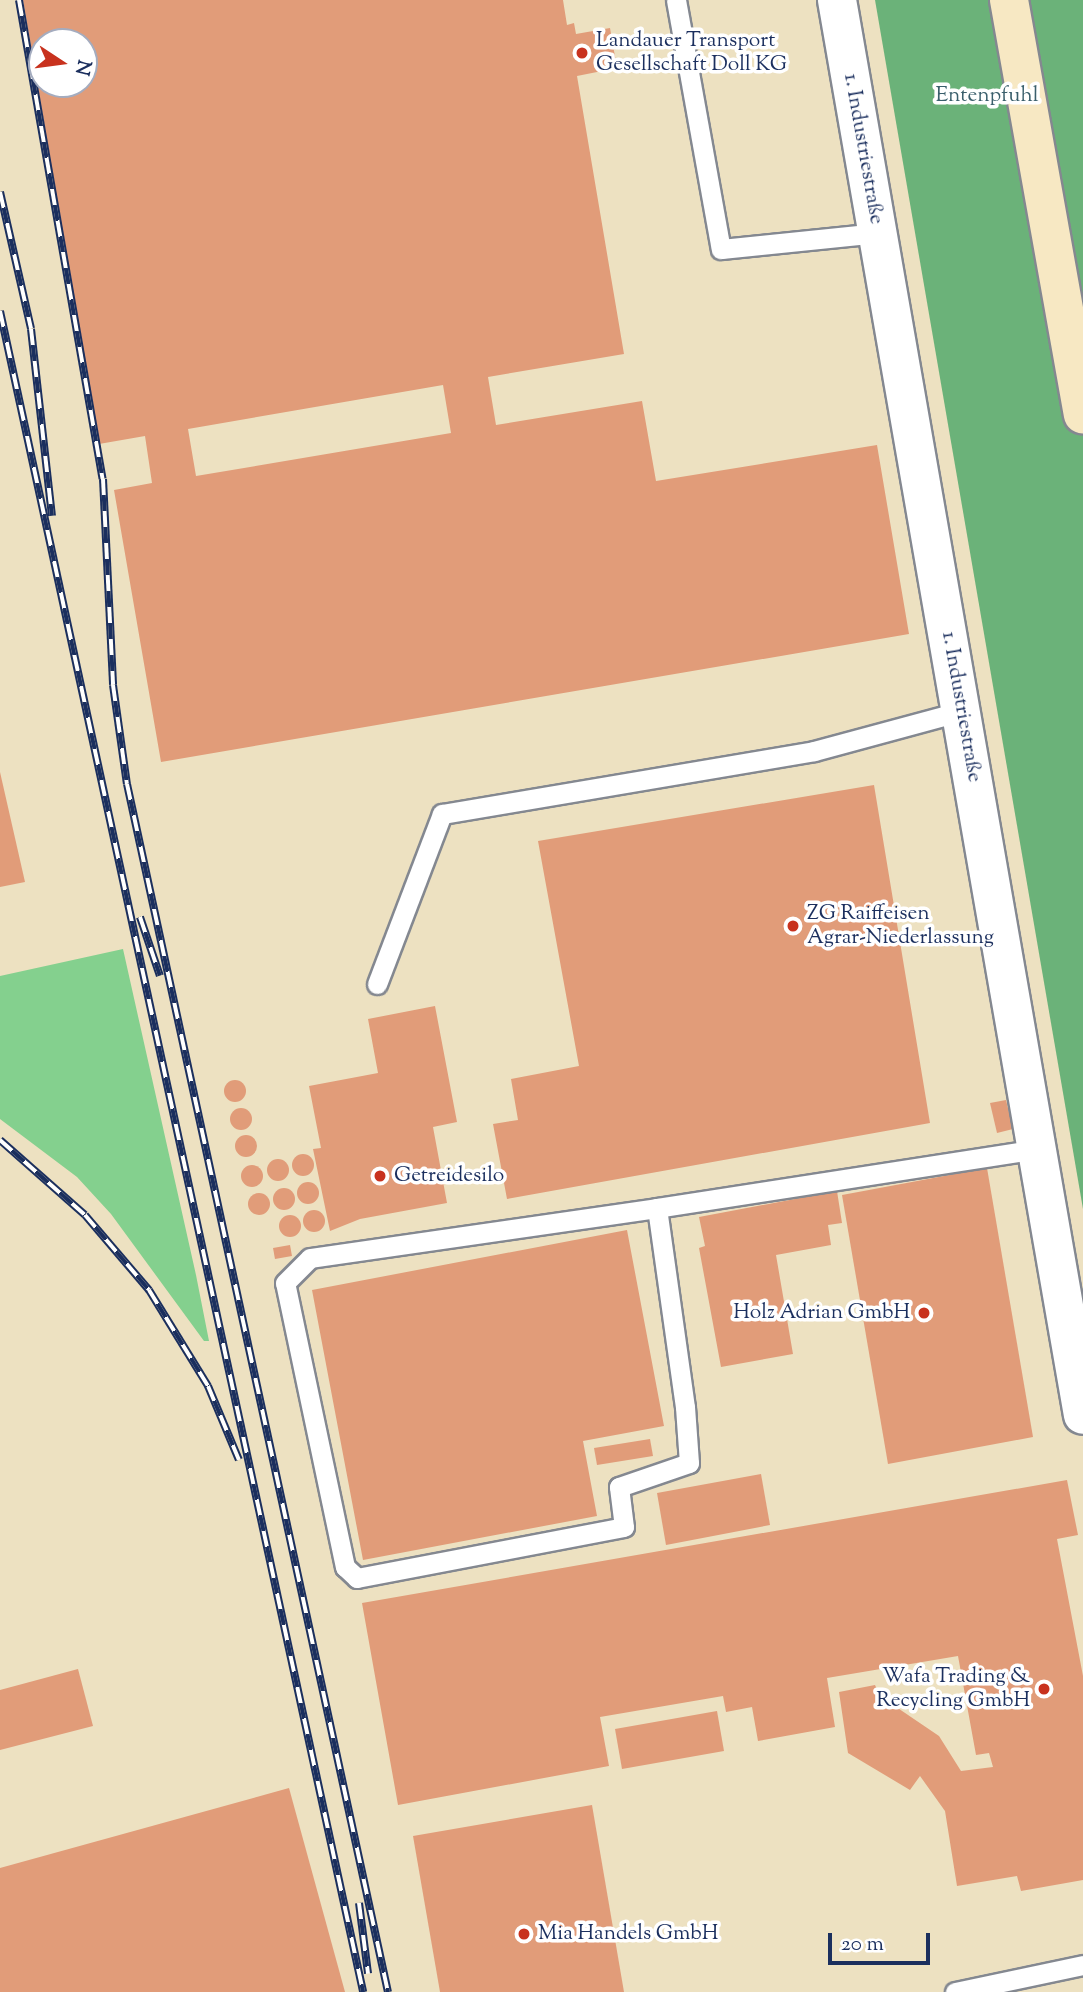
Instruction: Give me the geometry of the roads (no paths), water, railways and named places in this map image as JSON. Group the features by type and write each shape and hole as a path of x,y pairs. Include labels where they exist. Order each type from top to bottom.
{"main road":[{"path":"1009,0 1083,414"}],"street":[{"name":"1. Industriestraße","path":"837,0 1040,1149 1083,1415"}],"lane":[{"path":"676,0 721,248 878,233"},
{"path":"377,984 442,814 814,751 962,711"},
{"path":"657,1208 685,1407 689,1463 620,1487 624,1527 357,1578 345,1567 285,1283 310,1258 1040,1149"},
{"path":"955,1992 1083,1965"}],"railway":[{"path":"19,0 103,479 113,685 127,784 388,1992"},
{"path":"0,192 31,329 52,516"},
{"path":"0,311 363,1992"},
{"path":"140,917 160,976"},
{"path":"0,1140 85,1215 149,1290 208,1386 239,1460"},
{"path":"359,1903 368,1973"}],"place":[{"name":"Landauer Transport Gesellschaft Doll KG","path":"582,53"},
{"name":"ZG Raiffeisen Agrar-Niederlassung","path":"793,926"},
{"name":"Getreidesilo","path":"380,1176"},
{"name":"Holz Adrian GmbH","path":"924,1313"},
{"name":"Wafa Trading & Recycling GmbH","path":"1044,1689"},
{"name":"Mia Handels GmbH","path":"524,1934"}],"park label":[{"name":"Entenpfuhl","path":"987,96"}]}
